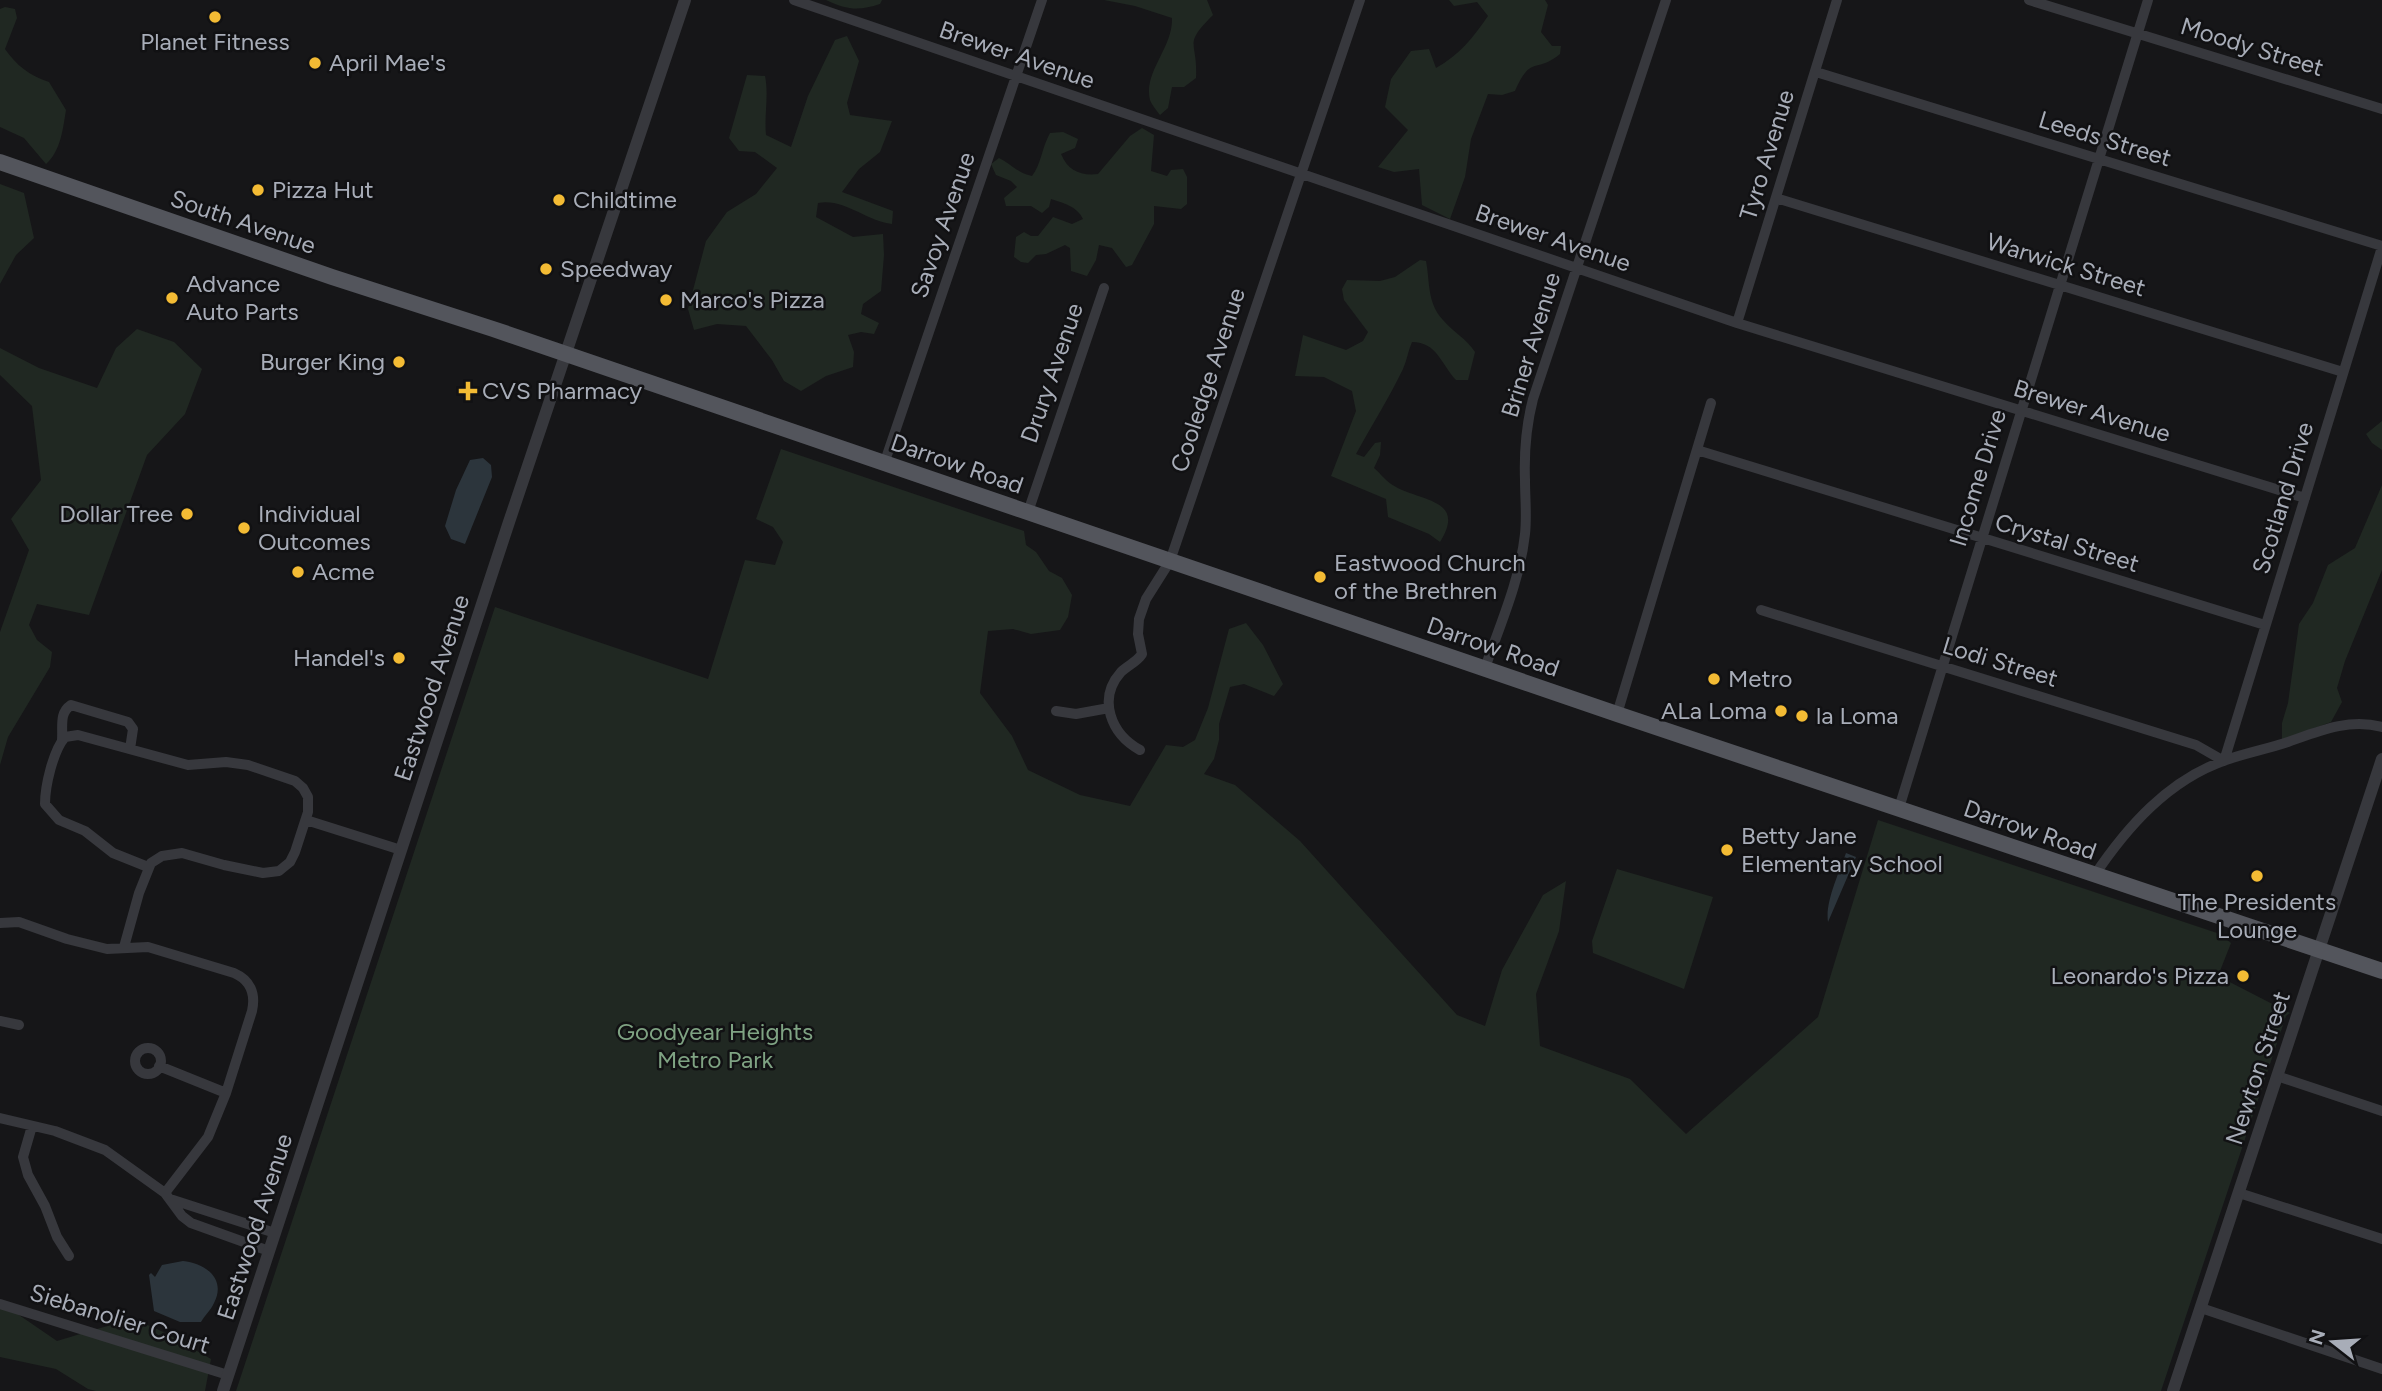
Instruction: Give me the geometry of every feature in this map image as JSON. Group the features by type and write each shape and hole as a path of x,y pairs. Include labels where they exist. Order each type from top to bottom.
{"main road":[{"name":"South Avenue","path":"0,162 332,277 472,321"},
{"name":"Darrow Road","path":"472,321 1617,714 2382,971"}],"street":[{"name":"Eastwood Avenue","path":"223,1391 509,522 685,0"},
{"name":"Brewer Avenue","path":"794,0 1737,323 2305,498"},
{"name":"Savoy Avenue","path":"884,464 1042,0"},
{"name":"Cooledge Avenue","path":"1109,708 1110,693 1116,678 1142,654 1138,634 1139,619 1146,598 1170,561 1360,0"},
{"name":"Briner Avenue","path":"1485,668 1510,599 1522,555 1529,414 1575,268 1666,0"},
{"name":"Tyro Avenue","path":"1737,323 1837,0"},
{"name":"Moody Street","path":"2029,0 2382,109"},
{"name":"Income Drive","path":"1899,808 2148,0"},
{"name":"Leeds Street","path":"1815,72 2382,247"},
{"name":"Warwick Street","path":"1776,198 2343,372"},
{"name":"Scotland Drive","path":"2224,761 2382,247"},
{"name":"Drury Avenue","path":"1028,512 1104,288"},
{"path":"1617,714 1711,403"},
{"name":"Crystal Street","path":"1697,450 2265,625"},
{"name":"Lodi Street","path":"1761,610 2196,745 2224,761"},
{"path":"130,749 133,729 128,722 71,705 64,709 62,740 45,790 45,804 59,820 88,833 113,853 148,867"},
{"path":"1056,711 1076,714 1109,708 1116,729 1123,738 1140,750"},
{"path":"2094,876 2114,846 2141,816 2181,783 2224,761 2348,723 2382,727"},
{"path":"62,740 78,735 188,765 234,762 295,781 303,788 307,797 306,820 290,862 274,873 224,865 176,853 157,859 148,867 124,947"},
{"name":"Newton Street","path":"2173,1391 2382,759"},
{"path":"306,820 401,850"},
{"path":"0,923 19,922 107,949 148,947 244,977 251,989 254,1003 226,1093 208,1137 167,1196"},
{"path":"0,1021 19,1025"},
{"path":"159,1066 226,1093"},
{"path":"2277,1076 2382,1111"},
{"path":"0,1118 55,1130 105,1150 167,1196 182,1216 201,1228 269,1251"},
{"path":"32,1126 23,1157 28,1175 41,1197 57,1237 69,1256"},
{"path":"2239,1193 2382,1239"},
{"path":"167,1196 275,1233"},
{"path":"213,1232 219,1214"},
{"path":"235,1239 241,1221"},
{"name":"Siebanolier Court","path":"0,1304 228,1375"},
{"path":"2201,1308 2382,1369"}],"green space":[{"path":"826,0 882,0 880,4 866,8 847,8"},
{"path":"1104,0 1207,0 1213,15 1195,39 1196,78 1184,87 1172,87 1168,108 1160,115 1150,100 1149,90 1154,70 1168,40 1172,18 1135,6"},
{"path":"1449,0 1545,0 1548,5 1541,32 1552,46 1561,46 1560,54 1552,60 1525,72 1515,91 1502,95 1488,94 1471,139 1465,177 1450,219 1422,205 1419,169 1394,172 1378,167 1408,130 1385,107 1391,79 1411,51 1429,49 1436,68 1465,45 1488,16 1477,2 1454,6"},
{"path":"0,9 15,9 17,18 5,49 24,69 49,82 66,110 58,146 46,164 24,138 0,127"},
{"path":"847,36 859,61 847,103 850,115 892,121 880,152 859,169 842,192 893,211 892,224 837,204 818,203 816,217 853,237 883,234 881,291 863,304 861,314 879,323 874,334 861,332 848,335 854,352 853,367 826,376 801,391 784,381 746,326 717,324 694,330 688,309 706,241 727,212 756,194 777,168 755,152 739,151 729,138 747,75 765,76 766,135 791,147 808,96 835,40"},
{"path":"1142,128 1154,135 1151,171 1167,176 1171,170 1183,169 1187,177 1187,204 1181,209 1154,206 1154,224 1132,265 1126,267 1112,248 1099,245 1096,260 1087,276 1071,271 1070,248 1065,245 1046,254 1036,255 1028,263 1014,257 1016,237 1024,232 1038,236 1053,217 1072,224 1083,219 1073,208 1051,199 1049,207 1042,213 1031,206 1006,206 1004,198 1017,187 1011,181 996,175 991,164 999,158 1032,176 1050,133 1063,132 1078,139 1075,148 1061,154 1067,165 1081,173 1098,174 1130,136"},
{"path":"0,184 24,193 34,238 16,255 0,284"},
{"path":"1420,260 1426,261 1434,307 1475,352 1468,380 1456,380 1433,350 1412,342 1398,380 1356,454 1364,457 1375,443 1381,442 1380,455 1374,468 1391,484 1444,509 1448,516 1447,527 1440,542 1429,534 1388,517 1386,499 1331,476 1356,411 1352,391 1324,377 1295,376 1303,335 1346,350 1363,341 1368,332 1344,300 1342,289 1347,280 1380,281 1395,277"},
{"path":"137,329 174,342 202,369 185,414 147,455 89,615 37,604 29,625 37,640 52,652 50,667 8,737 0,765 0,632 29,550 11,519 41,480 32,406 0,375 0,348 39,368 97,388 116,348"},
{"path":"2382,421 2382,450 2372,443 2366,434"},
{"name":"Goodyear Heights Metro Park","path":"781,449 1024,531 1026,545 1036,552 1049,571 1062,578 1072,595 1068,617 1060,630 1031,634 1013,629 988,631 980,693 1012,736 1028,770 1080,795 1130,806 1166,745 1183,747 1195,740 1208,708 1229,629 1246,623 1263,645 1283,684 1274,696 1244,684 1230,687 1219,724 1219,740 1214,759 1204,774 1235,785 1300,841 1457,1015 1485,1026 1502,970 1543,895 1566,881 1559,931 1536,994 1540,1046 1630,1079 1686,1134 1818,1017 1878,820 2220,934 2231,943 2218,976 2290,1013 2286,1016 2161,1391 236,1391 495,607 708,679 745,560 775,565 783,542 773,527 756,519"},
{"path":"2382,485 2382,570 2345,661 2337,688 2342,702 2331,722 2282,740 2282,723 2288,703 2299,624 2313,603 2328,565 2355,548"},
{"path":"1617,869 1713,897 1684,989 1593,953 1592,941"},
{"path":"0,1302 57,1341 130,1322 153,1327 211,1359 205,1391 96,1391 88,1389 56,1369 0,1357"}],"shaded area":[{"path":"483,458 491,465 492,477 465,544 451,539 445,526 456,490 470,460"},
{"path":"1846,853 1856,857 1828,922 1831,897"},
{"path":"183,1261 199,1265 211,1273 218,1286 214,1303 201,1322 180,1322 154,1311 149,1275 151,1273 155,1277 162,1265"}],"place":[{"name":"Planet Fitness","path":"215,17"},
{"name":"April Mae's","path":"315,63"},
{"name":"Pizza Hut","path":"258,190"},
{"name":"Childtime","path":"559,200"},
{"name":"Speedway","path":"546,269"},
{"name":"Advance Auto Parts","path":"172,298"},
{"name":"Marco's Pizza","path":"666,300"},
{"name":"Burger King","path":"399,362"},
{"name":"CVS Pharmacy","path":"468,391"},
{"name":"Dollar Tree","path":"187,514"},
{"name":"Individual Outcomes","path":"244,528"},
{"name":"Acme","path":"298,572"},
{"name":"Eastwood Church of the Brethren","path":"1320,577"},
{"name":"Handel's","path":"399,658"},
{"name":"Metro","path":"1714,679"},
{"name":"ALa Loma","path":"1781,711"},
{"name":"la Loma","path":"1802,716"},
{"name":"Betty Jane Elementary School","path":"1727,850"},
{"name":"The Presidents Lounge","path":"2257,876"},
{"name":"Leonardo's Pizza","path":"2243,976"}]}
